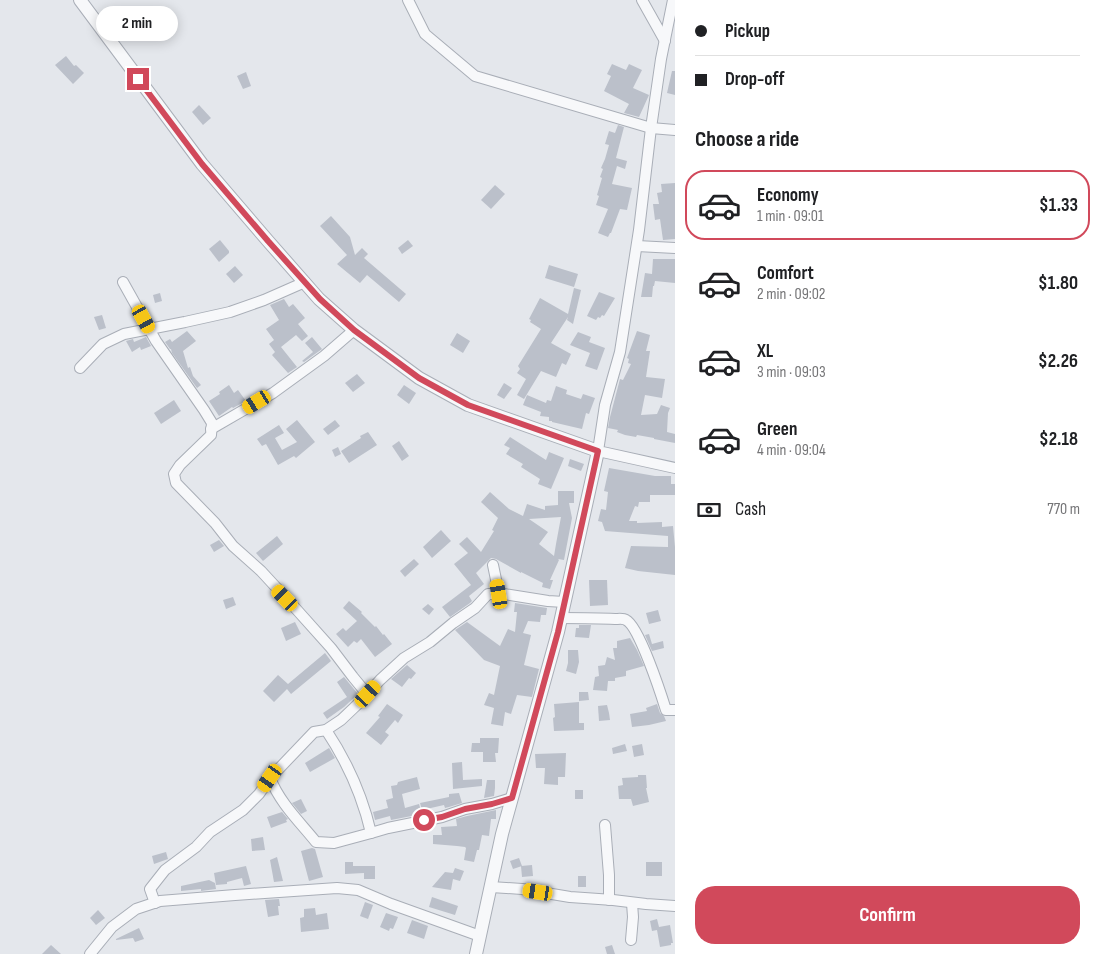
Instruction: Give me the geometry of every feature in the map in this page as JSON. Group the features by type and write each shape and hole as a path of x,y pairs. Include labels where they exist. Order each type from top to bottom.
{"street":[{"path":"80,0 202,164 320,299 354,330 419,378 468,405 598,451 675,468"},
{"path":"408,0 425,34 475,76 651,128 675,130"},
{"path":"642,0 665,41"},
{"path":"476,954 502,834 561,618 598,451 604,405 620,352 637,246 651,128 673,0"},
{"path":"637,246 675,248"},
{"path":"123,282 170,362 212,423 211,436 180,465 174,474 176,483 233,546 261,571 297,610 368,694"},
{"path":"80,368 103,344 124,334 230,312 305,282"},
{"path":"211,429 273,393 324,356 354,330"},
{"path":"494,565 499,594"},
{"path":"155,903 150,889 165,870 196,847 210,832 243,810 270,778 314,732 326,730 341,720 404,658 430,642 475,608 488,594 504,594 564,602"},
{"path":"561,618 595,617 626,619 632,625 643,648 666,710 675,710"},
{"path":"326,730 350,769 366,809 371,833"},
{"path":"270,778 280,799 316,842 334,843 512,798"},
{"path":"605,825 609,900"},
{"path":"491,887 522,889 570,897 675,906"},
{"path":"90,954 112,928 136,909 155,903 337,888 358,890 480,936"},
{"path":"631,940 632,902"}],"building":[{"path":"66,56 74,66 76,65 84,73 73,84 55,65"},
{"path":"612,64 626,70 629,64 642,70 633,88 649,95 639,117 624,113 629,104 604,91 611,76 607,74"},
{"path":"672,71 675,71 675,95 667,93"},
{"path":"246,72 251,86 243,89 237,76"},
{"path":"199,105 211,118 203,125 192,112"},
{"path":"618,125 624,127 616,158 627,161 625,169 617,166 612,184 632,188 627,210 620,209 608,237 598,233 608,209 596,205 602,178 600,177 603,169 601,168 609,145 605,144 609,131 615,133"},
{"path":"675,183 675,239 663,240 660,219 655,220 653,204 659,204 657,193 662,192 661,184"},
{"path":"495,185 505,194 491,209 481,200"},
{"path":"331,216 350,237 355,255 362,248 368,254 364,258 406,294 399,302 367,275 360,283 337,264 347,255 320,226"},
{"path":"220,240 229,253 219,262 209,249"},
{"path":"408,240 413,246 402,254 398,248"},
{"path":"653,259 675,259 675,283 655,281 652,297 641,297 645,273 652,274"},
{"path":"549,265 578,274 574,287 545,278"},
{"path":"235,266 243,275 234,283 226,274"},
{"path":"574,288 581,290 573,324 567,320 568,317 551,343 571,354 566,365 562,363 556,377 541,371 524,399 517,395 526,379 517,373 520,369 518,366 541,329 530,322 531,320 529,319 540,298 568,314"},
{"path":"599,292 615,298 604,316 598,317 596,320 587,316"},
{"path":"160,293 162,301 155,303 153,295"},
{"path":"284,299 289,307 293,304 305,318 298,324 308,336 302,341 296,335 281,347 297,367 288,373 272,355 275,352 269,344 274,340 266,329 279,320 270,305"},
{"path":"102,315 106,328 99,330 94,317"},
{"path":"187,331 196,341 183,351 188,368 190,367 193,376 201,385 197,388 165,342 170,339 172,342"},
{"path":"637,331 650,335 646,351 650,351 646,377 665,379 662,398 645,395 641,415 657,414 661,405 670,408 667,432 675,434 675,443 637,435 636,437 625,435 617,432 618,430 608,428 620,379 623,380 631,364 628,363 629,359 627,358"},
{"path":"578,332 591,337 589,342 605,348 597,370 585,366 590,353 570,345"},
{"path":"457,333 470,341 463,353 450,345"},
{"path":"146,337 151,346 141,350 140,347 132,352 126,341 133,339 134,342"},
{"path":"312,337 322,349 304,362 302,361 313,352 305,343"},
{"path":"357,374 365,383 353,392 345,383"},
{"path":"504,383 512,388 504,399 497,395"},
{"path":"229,385 234,393 238,390 246,401 232,407 219,416 209,401"},
{"path":"404,385 416,393 409,404 397,395"},
{"path":"556,386 567,390 566,394 581,399 583,394 595,398 589,414 586,413 582,429 549,421 549,417 540,416 541,412 523,405 527,395 546,403 547,400 551,401"},
{"path":"174,400 181,411 161,424 154,413"},
{"path":"297,420 315,442 296,458 294,456 278,465 266,444 262,446 257,439 279,425 284,433 275,438 282,450 297,442 286,429"},
{"path":"335,420 340,426 328,435 323,429"},
{"path":"368,432 377,445 349,463 341,451"},
{"path":"510,437 546,460 549,452 564,458 551,489 538,484 540,479 521,467 523,464 506,454 510,448 504,445"},
{"path":"399,441 409,456 402,461 392,446"},
{"path":"338,447 341,454 335,457 332,450"},
{"path":"570,459 584,464 581,471 568,466"},
{"path":"609,468 655,476 671,476 671,484 675,484 675,495 650,495 650,502 639,502 638,507 635,506 629,521 637,521 637,523 662,522 662,527 673,526 675,575 625,568 631,546 668,547 668,536 605,531 602,522 598,521 601,509 606,510 608,492 604,491"},
{"path":"558,491 574,491 574,503 569,503 572,518 564,560 558,559 550,580 553,580 550,589 542,587 543,583 491,558 476,573 484,584 469,596 472,601 470,603 450,617 442,607 471,585 454,564 468,553 459,544 467,537 481,552 494,531 492,530 498,518 481,502 490,492 509,509 523,516 527,504 545,510 545,506 558,505","holes":["561,517 554,556 539,544 548,532 529,519"]},
{"path":"441,530 451,541 432,558 423,547"},
{"path":"277,536 283,544 263,561 256,553"},
{"path":"219,540 224,546 214,552 210,545"},
{"path":"414,559 419,564 405,577 400,571"},
{"path":"589,580 607,580 608,605 590,606"},
{"path":"233,597 236,605 226,609 223,600"},
{"path":"349,601 392,644 375,657 361,639 357,643 354,641 348,647 336,634 343,628 346,631 357,621 343,608"},
{"path":"515,603 547,608 546,615 541,615 540,622 528,621 523,633 531,635 524,665 539,669 532,697 517,695 511,714 505,712 503,726 491,724 494,708 484,705 489,693 494,695 500,666 484,660 455,630 467,622 500,646 508,629 515,632 517,612 514,612"},
{"path":"428,604 434,609 429,615 422,609"},
{"path":"658,610 661,621 649,624 646,613"},
{"path":"295,622 301,634 286,641 281,628"},
{"path":"579,625 591,625 589,638 575,637 576,628 579,628"},
{"path":"649,634 652,644 663,641 664,648 652,651 645,635"},
{"path":"630,638 644,666 626,671 626,676 615,678 615,681 608,681 607,691 593,690 595,677 599,676 598,666 605,665 607,657 615,660 613,648 617,648 617,641"},
{"path":"568,650 578,650 579,662 576,674 566,671"},
{"path":"325,653 331,661 291,694 287,689 274,702 263,691 278,675 288,684"},
{"path":"407,665 416,673 402,687 391,679"},
{"path":"344,677 358,694 327,719 323,713 347,697 337,682"},
{"path":"579,692 588,692 589,700 579,701"},
{"path":"579,702 579,723 584,723 584,730 554,731 554,704"},
{"path":"387,704 403,715 398,723 395,720 385,732 389,735 381,745 366,733 380,717 378,716"},
{"path":"657,704 660,713 666,721 632,727 630,714 647,711 646,708"},
{"path":"607,705 610,720 599,721 598,706"},
{"path":"480,738 499,738 498,753 495,753 496,762 483,762 483,752 471,752 472,743 480,743"},
{"path":"625,744 627,751 613,754 612,748"},
{"path":"642,744 644,755 634,757 632,746"},
{"path":"329,748 335,758 310,772 305,763"},
{"path":"566,753 565,777 558,777 558,785 544,784 545,768 536,768 535,754"},
{"path":"462,762 463,780 482,779 482,786 453,789 452,763"},
{"path":"638,775 646,775 649,802 633,806 631,799 619,799 618,786 623,785 622,778 638,777"},
{"path":"417,777 420,789 402,794 405,808 419,804 422,814 391,820 390,816 375,820 373,812 388,808 386,800 393,798 391,786"},
{"path":"487,780 495,780 494,796 484,798"},
{"path":"575,790 583,790 583,799 575,799"},
{"path":"459,793 462,803 445,808 444,805 422,810 420,803 449,797 449,794"},
{"path":"301,799 307,811 301,814 292,803"},
{"path":"496,810 496,819 491,819 489,836 482,835 474,862 464,860 465,847 433,844 433,835 442,835 441,827 457,826 456,819"},
{"path":"282,812 288,819 286,820 287,822 271,828 267,817"},
{"path":"263,837 265,850 252,851 251,839"},
{"path":"315,849 323,877 309,881 301,851"},
{"path":"166,852 168,859 154,864 152,856"},
{"path":"277,857 283,881 274,882 270,860"},
{"path":"519,858 522,866 513,869 510,861"},
{"path":"345,862 353,862 353,866 375,866 375,879 364,879 364,873 345,874"},
{"path":"646,862 662,862 662,876 646,876"},
{"path":"532,865 533,876 522,877 521,866"},
{"path":"246,866 251,884 244,886 242,878 227,882 227,884 216,885 214,873"},
{"path":"455,868 464,871 460,881 453,879 451,890 432,887 445,872 453,873"},
{"path":"578,876 586,876 586,887 578,887"},
{"path":"209,880 215,883 216,889 181,891 181,886"},
{"path":"432,897 458,906 455,915 429,907"},
{"path":"279,899 279,915 268,917 265,900"},
{"path":"365,902 373,905 368,919 360,916"},
{"path":"315,908 316,915 327,913 329,929 301,932 300,918 304,917 304,909"},
{"path":"98,910 105,918 96,925 90,918"},
{"path":"386,913 398,917 393,929 390,928 389,931 380,927"},
{"path":"657,919 659,927 670,925 673,943 671,945 660,947 657,930 652,931 650,921"},
{"path":"412,920 428,926 424,939 407,933"},
{"path":"139,928 144,939 135,942 133,938 116,940 116,939"},
{"path":"51,945 61,954 42,954"},
{"path":"612,945 615,954 607,954 605,947"}],"route":[{"path":"138,79 202,164 268,241 320,299 354,330 419,378 468,405 598,451 558,632 512,798 424,820"}]}
